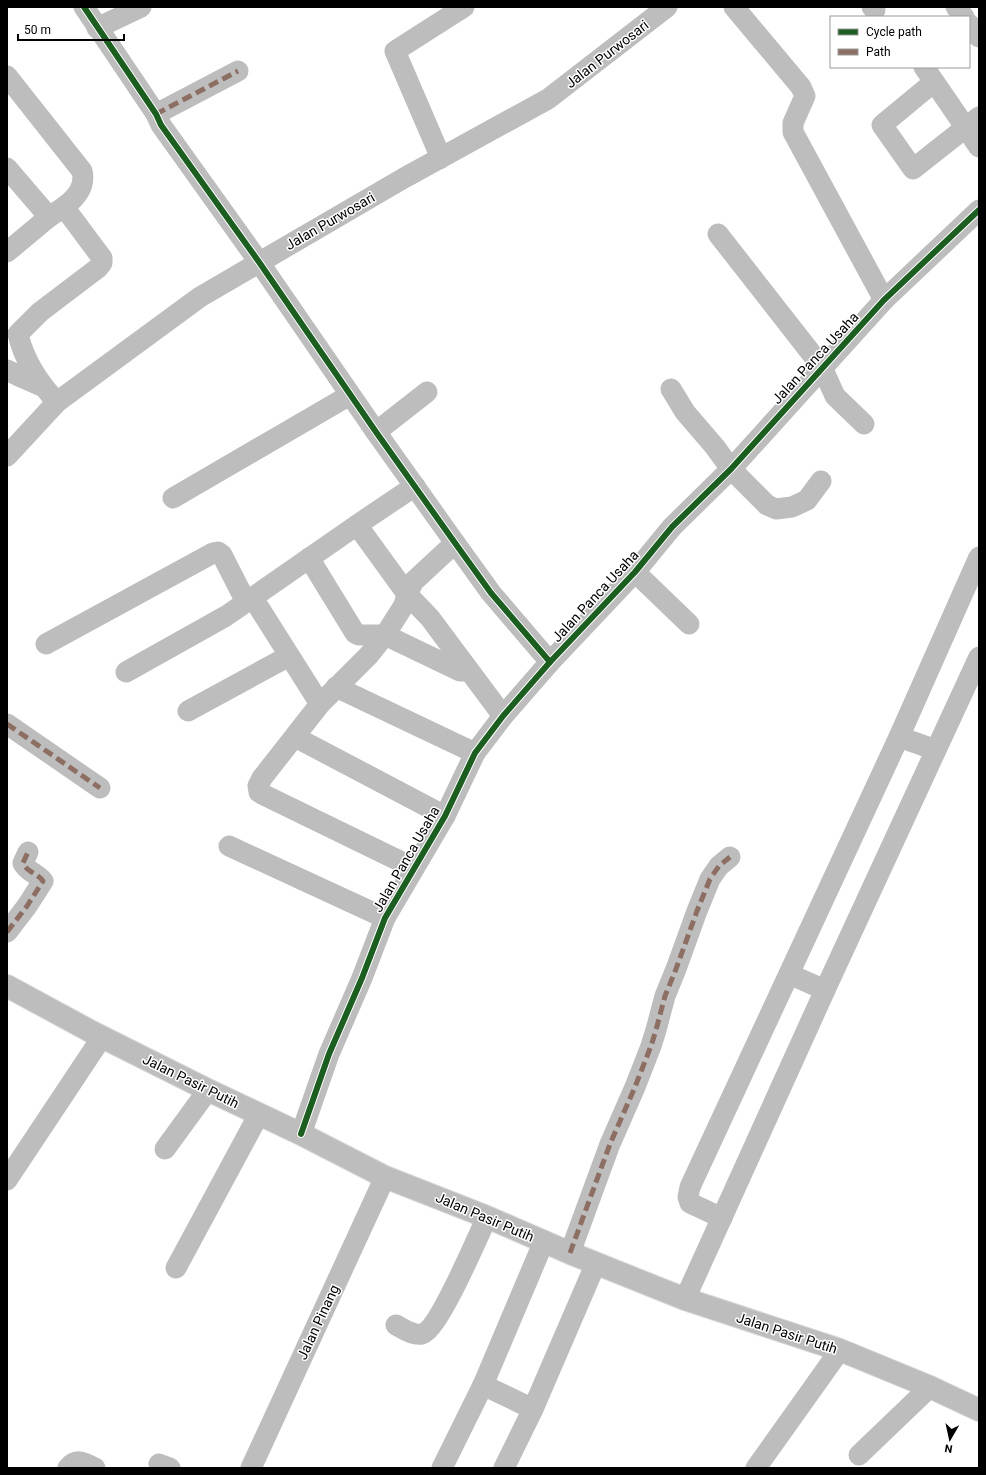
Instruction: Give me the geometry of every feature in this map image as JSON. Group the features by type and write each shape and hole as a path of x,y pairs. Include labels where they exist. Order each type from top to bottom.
{"highway":[{"name":"Jalan Pasir Putih","path":"7,986 102,1037 301,1134 384,1177 486,1217 570,1253 685,1299 840,1350 930,1387 979,1410"}],"street":[{"path":"84,7 156,114 161,125 259,262 376,432 491,593 550,662"},
{"path":"97,28 141,7"},
{"path":"441,158 395,51 464,7"},
{"name":"Jalan Purwosari","path":"7,456 57,402 200,297 441,158 548,99 667,7"},
{"path":"734,7 801,86 805,96 793,123 793,132 884,300"},
{"path":"956,7 963,16"},
{"path":"970,25 979,37"},
{"path":"156,114 238,71"},
{"path":"972,123 913,169 882,125 929,74 972,123 979,147"},
{"path":"7,76 82,171 83,178 82,185 72,201 7,252"},
{"path":"7,168 57,212 102,258 102,263 98,268 40,312 12,339 24,354 42,386 57,402"},
{"name":"Jalan Panca Usaha","path":"301,1134 330,1054 362,978 384,918 446,816 475,754 503,716 550,662 635,572 672,527 730,469 884,300 979,210"},
{"path":"718,234 822,367 835,396 864,424"},
{"path":"7,370 42,386"},
{"path":"671,389 685,412 715,447 730,469 767,505 776,509 792,507 807,500 821,481"},
{"path":"376,432 428,392"},
{"path":"173,498 350,395"},
{"path":"126,672 226,616 415,486"},
{"path":"357,525 407,594 430,618 503,716"},
{"path":"414,868 259,792 258,786 262,778 320,704 369,654 385,635 404,605 407,594 414,582 455,543"},
{"path":"46,644 213,553 218,552 222,555 249,600 289,656 320,704"},
{"path":"722,1218 690,1203 688,1197 690,1187 979,557"},
{"path":"310,558 355,633 359,635 385,635 460,671 468,671"},
{"path":"635,572 689,624"},
{"path":"427,656 445,638"},
{"path":"188,711 289,656"},
{"path":"685,1299 825,990 979,658"},
{"path":"336,687 475,754"},
{"path":"7,724 100,788"},
{"path":"898,736 936,750"},
{"path":"294,737 446,816"},
{"path":"229,846 384,918"},
{"path":"7,932 31,901 43,881 40,877 26,868 23,862 28,852"},
{"path":"570,1253 610,1144 635,1087 652,1041 665,996 697,911 710,879 719,866 730,857"},
{"path":"788,974 825,990"},
{"path":"7,1180 102,1037"},
{"path":"165,1149 208,1090"},
{"path":"176,1268 258,1114"},
{"name":"Jalan Pinang","path":"251,1468 384,1177"},
{"path":"396,1325 411,1333 418,1334 423,1334 431,1328 452,1294 486,1217"},
{"path":"442,1468 483,1385 544,1241"},
{"path":"504,1468 532,1409 596,1263"},
{"path":"756,1468 840,1350"},
{"path":"483,1385 532,1409"},
{"path":"859,1455 930,1387"},
{"path":"68,1468 72,1463 77,1462 95,1468"}],"marked path":[{"path":"156,114 238,71"},
{"path":"7,724 100,788"},
{"path":"7,932 27,906 43,881 23,863 28,852"},
{"path":"570,1253 610,1144 651,1046 665,996 697,911 710,879 719,866 730,857"}],"cycle path":[{"path":"84,7 156,114 161,125 259,262 376,432 491,593 550,662"},
{"path":"301,1134 329,1054 362,978 385,918 445,816 475,753 503,716 550,662 635,572 672,527 731,469 884,300 979,210"}]}
